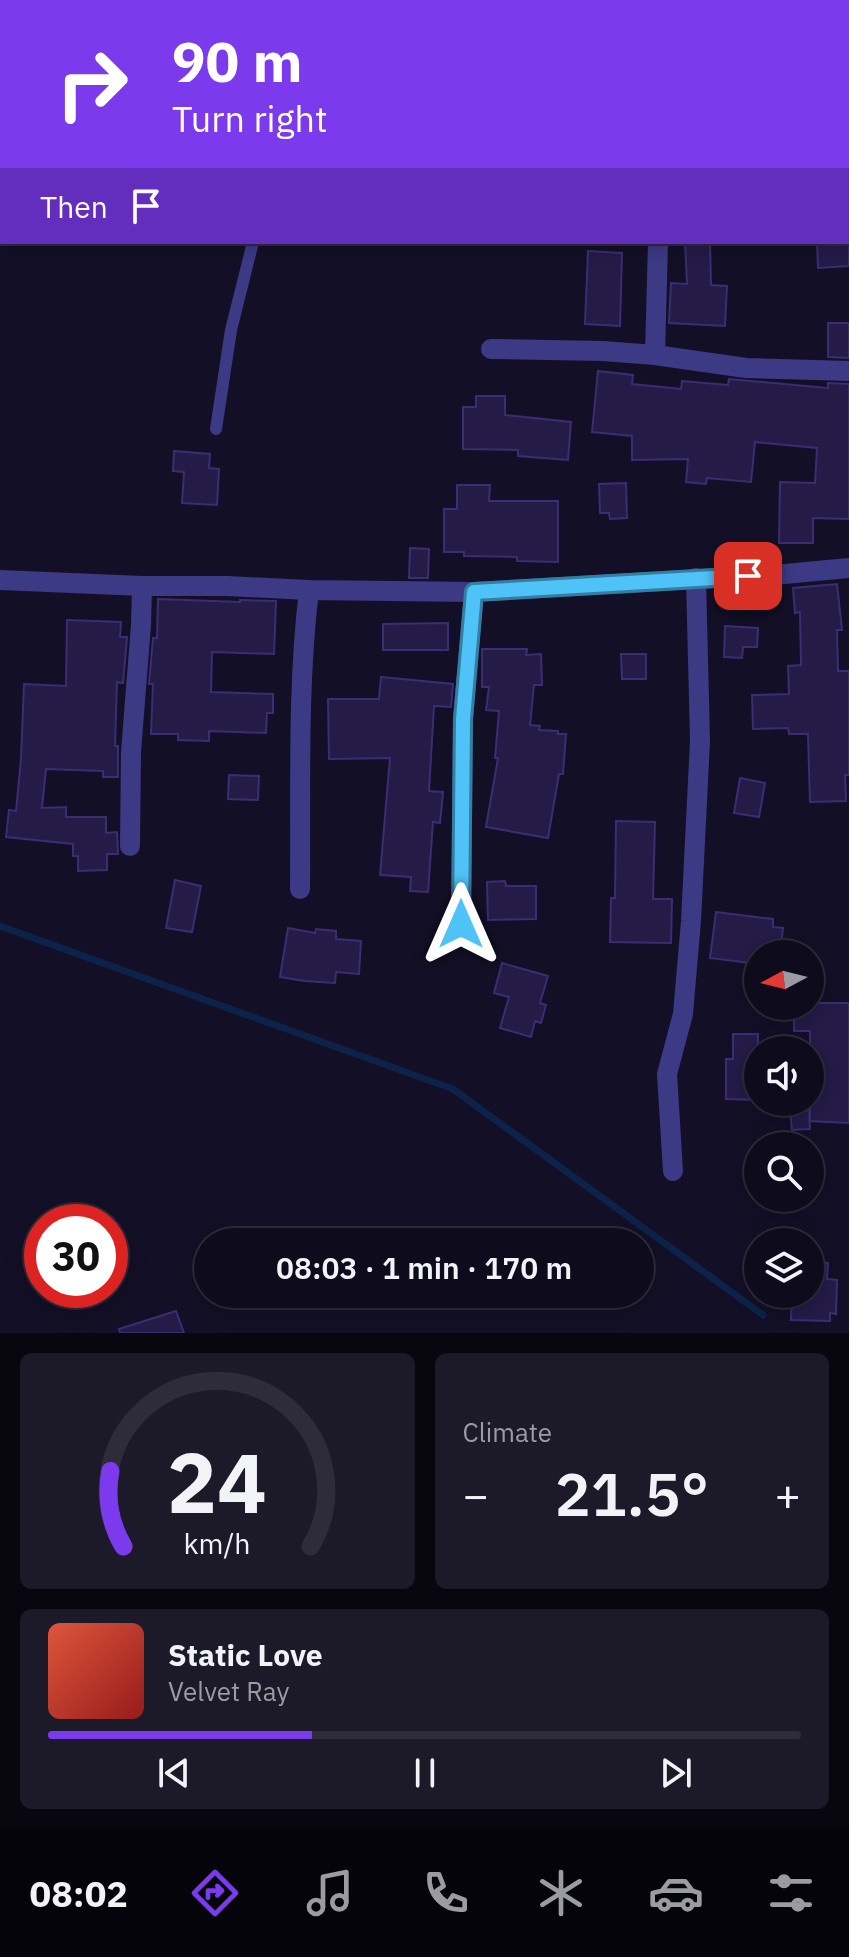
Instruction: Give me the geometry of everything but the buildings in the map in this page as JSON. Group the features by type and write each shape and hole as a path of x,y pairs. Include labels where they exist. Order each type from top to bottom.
{"street":[{"path":"655,355 658,244"},
{"path":"491,349 603,351 746,368 849,371"},
{"path":"0,580 142,586 474,592 849,568"},
{"path":"673,1171 667,1074 683,1014 700,741 696,578"},
{"path":"130,846 131,752 142,586"},
{"path":"300,889 302,669 309,590"},
{"path":"461,924 463,719 474,592"}],"lane":[{"path":"216,429 231,330 252,244"}],"waterway":[{"path":"0,926 453,1089 763,1315"}],"route":[{"path":"461,924 463,719 474,592 748,576"}]}
